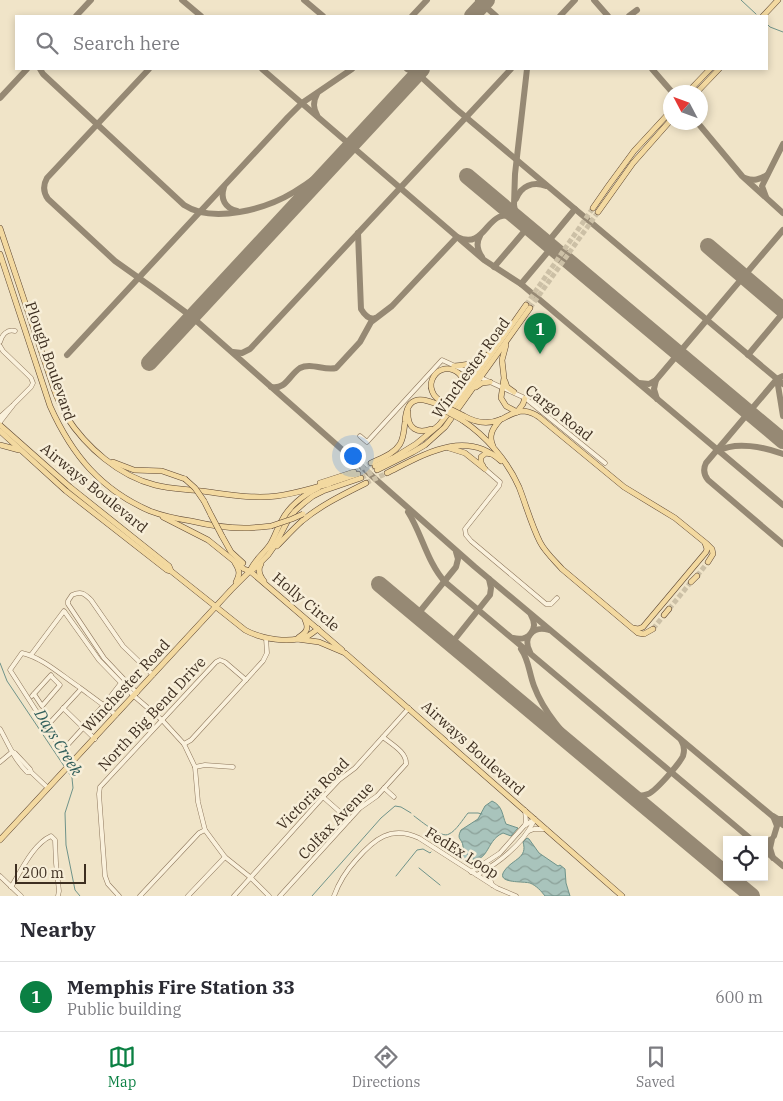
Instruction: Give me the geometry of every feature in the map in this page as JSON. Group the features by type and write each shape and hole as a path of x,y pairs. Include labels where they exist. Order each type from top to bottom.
{"main road":[{"path":"764,15 778,0"},
{"path":"695,85 709,70"},
{"path":"703,85 717,70"},
{"path":"663,120 634,151 609,185 596,210 663,129"},
{"name":"Plough Boulevard","path":"0,228 54,392 66,416 91,448 107,460 143,481 168,488 254,497 286,494"},
{"name":"Plough Boulevard","path":"0,254 50,406 60,429 77,455 91,471 111,488 151,512 175,518 243,528 271,526 292,519 337,497"},
{"name":"Winchester Road","path":"378,469 403,462 434,441 472,391 478,377 499,344 528,306 507,341 478,377 438,426 416,444 378,469"},
{"path":"507,341 502,360 504,378 501,398 503,403 510,409 518,412"},
{"path":"454,366 469,365 479,361 499,344"},
{"path":"447,409 431,389 431,383 436,373 448,368 460,374 464,384 459,400"},
{"path":"504,378 507,387 514,392"},
{"path":"472,391 481,384 490,382"},
{"path":"518,412 525,398"},
{"path":"378,469 388,455 400,445 404,433 405,414 413,402 428,400 463,418 476,430 508,468 518,486 541,544 562,569 638,632 644,634 653,629"},
{"path":"438,426 425,431 414,429 408,417 410,409 416,404 424,402 447,409"},
{"path":"463,418 482,423 496,421 508,415 524,411 539,417 624,487 666,512 705,542 713,551 712,558 708,562"},
{"path":"496,454 491,435 496,424 502,418"},
{"name":"Airways Boulevard","path":"0,424 70,487 169,566 171,571"},
{"name":"Airways Boulevard","path":"0,431 66,491 245,630 266,638 319,642 345,653 622,896"},
{"path":"0,445 22,451"},
{"path":"378,469 416,458 441,448 460,445 480,447 496,454"},
{"path":"441,448 451,448 465,453 485,469"},
{"path":"485,469 480,459 483,454 496,454"},
{"path":"107,460 134,470 162,470 185,479 204,500 231,552 250,571"},
{"path":"286,494 357,474"},
{"name":"Winchester Road","path":"250,571 271,542 282,520 302,498 329,484 357,474"},
{"name":"Winchester Road","path":"0,840 234,587 261,563 295,511 313,496 357,474"},
{"path":"268,555 310,514 337,497 366,483"},
{"path":"286,494 329,484"},
{"path":"151,512 208,540 244,569 250,571"},
{"path":"632,628 638,629 642,627 706,552 705,542"},
{"path":"224,552 239,569 240,573 234,587"},
{"path":"261,563 259,571 269,587"},
{"name":"Holly Circle","path":"250,571 345,653"},
{"path":"692,582 697,576"},
{"path":"664,615 669,609"},
{"path":"297,639 308,628 304,617"},
{"name":"Airways Boulevard","path":"297,639 309,635 318,629"},
{"path":"304,637 317,638 319,642"}],"street":[{"path":"0,342 6,332 15,331"},
{"path":"0,346 30,376 33,383 0,417"},
{"name":"Cargo Road","path":"360,436 367,442 442,360 525,398 605,463"},
{"path":"0,424 14,404"},
{"path":"485,469 497,478 500,482 499,486 465,529 466,535 546,604 551,604 556,598"},
{"path":"136,695 104,658 68,604 72,595 81,592 85,594 123,646 153,675"},
{"path":"30,655 64,611 99,660 162,720 184,744 195,767 198,802 205,830 224,857 250,877 269,896"},
{"path":"184,744 191,740 263,661 267,653 266,638"},
{"path":"116,715 104,705 55,670 30,655 22,653 10,670 62,751 104,705 121,683"},
{"name":"North Big Bend Drive","path":"118,896 108,884 105,876 100,787 218,661 224,662 246,680"},
{"path":"29,700 55,670"},
{"path":"34,694 42,706 60,685 51,676"},
{"path":"46,726 81,689"},
{"path":"63,708 95,739"},
{"name":"Victoria Road","path":"234,896 323,797 339,780 355,768 409,708"},
{"path":"0,728 16,759 24,769 31,772 48,788"},
{"name":"Colfax Avenue","path":"280,896 360,808 376,796 406,764 404,755 383,737"},
{"path":"0,762 12,752"},
{"path":"195,767 205,765 232,767"},
{"path":"384,788 394,797"},
{"path":"323,797 349,820"},
{"path":"524,826 526,821 525,810"},
{"path":"471,872 495,857 508,846 524,826 535,819"},
{"path":"477,875 492,867 512,850 528,832 535,819"},
{"path":"528,832 534,829 546,830"},
{"path":"140,896 199,833 205,830"},
{"name":"FedEx Loop","path":"334,896 343,876 368,846 380,837 393,834 404,834 419,838 492,885 516,896"},
{"path":"11,887 33,851 51,836 55,840 58,896"},
{"path":"508,846 512,850"},
{"path":"188,896 224,857"},
{"path":"492,867 489,876 492,885"},
{"path":"0,876 21,896"},
{"path":"0,886 5,881"}],"water":[{"path":"492,801 500,808 506,824 518,828 511,836 503,833 497,837 483,856 478,859 463,859 463,846 459,837 461,830 478,819 485,806"},
{"path":"527,838 539,853 565,869 566,883 570,896 545,896 537,887 530,883 503,878 503,874 508,866 522,855 523,842"}],"waterway":[{"path":"741,0 756,14"},
{"path":"768,25 783,32"},
{"name":"Days Creek","path":"0,663 7,681 64,766"},
{"name":"Days Creek","path":"67,770 72,778 73,788 65,813 66,845 75,890 80,896"},
{"path":"312,896 381,818 395,806 411,813"},
{"path":"414,816 432,829 446,835 454,830 468,813 482,814"},
{"path":"438,841 440,835"},
{"path":"396,876 417,850 423,849 431,852"},
{"path":"419,868 440,885"}],"taxiway":[{"path":"77,15 91,0"},
{"path":"182,0 200,15"},
{"path":"304,0 322,15"},
{"path":"413,15 427,0"},
{"path":"478,0 495,15"},
{"path":"561,15 575,0"},
{"path":"594,0 607,15"},
{"path":"630,15 637,10"},
{"path":"0,98 26,70"},
{"path":"41,70 184,205 196,211 224,214 255,209 269,204 294,192 340,157"},
{"path":"148,70 47,178 44,188 48,199 115,261 192,317 475,567 783,825"},
{"path":"263,70 484,260 521,284 783,505"},
{"path":"67,355 288,117 302,103 351,70"},
{"path":"409,70 418,74 455,108 783,384"},
{"path":"233,352 242,353 250,349 510,70"},
{"path":"518,218 514,205 515,174 527,70"},
{"path":"653,70 666,85"},
{"path":"317,94 314,105 317,115"},
{"path":"704,130 742,176 783,213"},
{"path":"766,197 762,186 783,144"},
{"path":"745,178 756,180 767,175"},
{"path":"516,199 524,188 532,184 546,186"},
{"path":"224,187 224,202 229,208 237,211"},
{"path":"547,243 575,209"},
{"path":"271,387 284,384 296,371 304,366 336,368 360,342 371,322 392,306 457,237 467,240 475,238 499,217 508,216 519,219"},
{"path":"494,267 528,227"},
{"path":"656,380 783,230"},
{"path":"358,233 361,309 365,315 375,318"},
{"path":"480,236 478,246 482,257"},
{"path":"521,284 552,247"},
{"path":"748,355 783,313"},
{"path":"783,376 777,379 706,463 704,470 708,480 783,544"},
{"path":"777,379 783,416"},
{"path":"639,383 649,384 656,380 654,389 657,399"},
{"path":"718,451 733,446 750,446 783,454"},
{"path":"408,512 429,557 445,582 747,836"},
{"path":"417,615 456,567 458,559 456,552"},
{"path":"451,644 490,595 489,579"},
{"path":"513,638 524,638 531,633 534,625 531,615"},
{"path":"530,652 527,642 530,634 538,629 549,630"},
{"path":"521,649 543,705 562,731 584,755"},
{"path":"629,793 638,796 645,795 652,792 662,783 683,756 684,748 681,740"},
{"path":"774,836 777,826 773,816 783,819"},
{"path":"768,841 772,839 770,848 773,858"},
{"path":"768,853 783,866"}],"runway":[{"path":"473,15 487,0"},
{"path":"149,363 421,70"},
{"path":"467,176 783,441"},
{"path":"708,246 783,310"},
{"path":"379,584 723,872"},
{"path":"734,881 752,896"}],"tunnel":[{"path":"526,305 593,208"},
{"path":"530,308 598,212"},
{"path":"354,472 371,463"},
{"path":"358,474 375,466"},
{"path":"361,478 377,470"},
{"path":"366,483 387,473"},
{"path":"697,576 708,562"},
{"path":"669,609 691,582"},
{"path":"653,629 664,615"}],"place":[{"name":"Memphis Fire Station 33","path":"540,354"}]}
